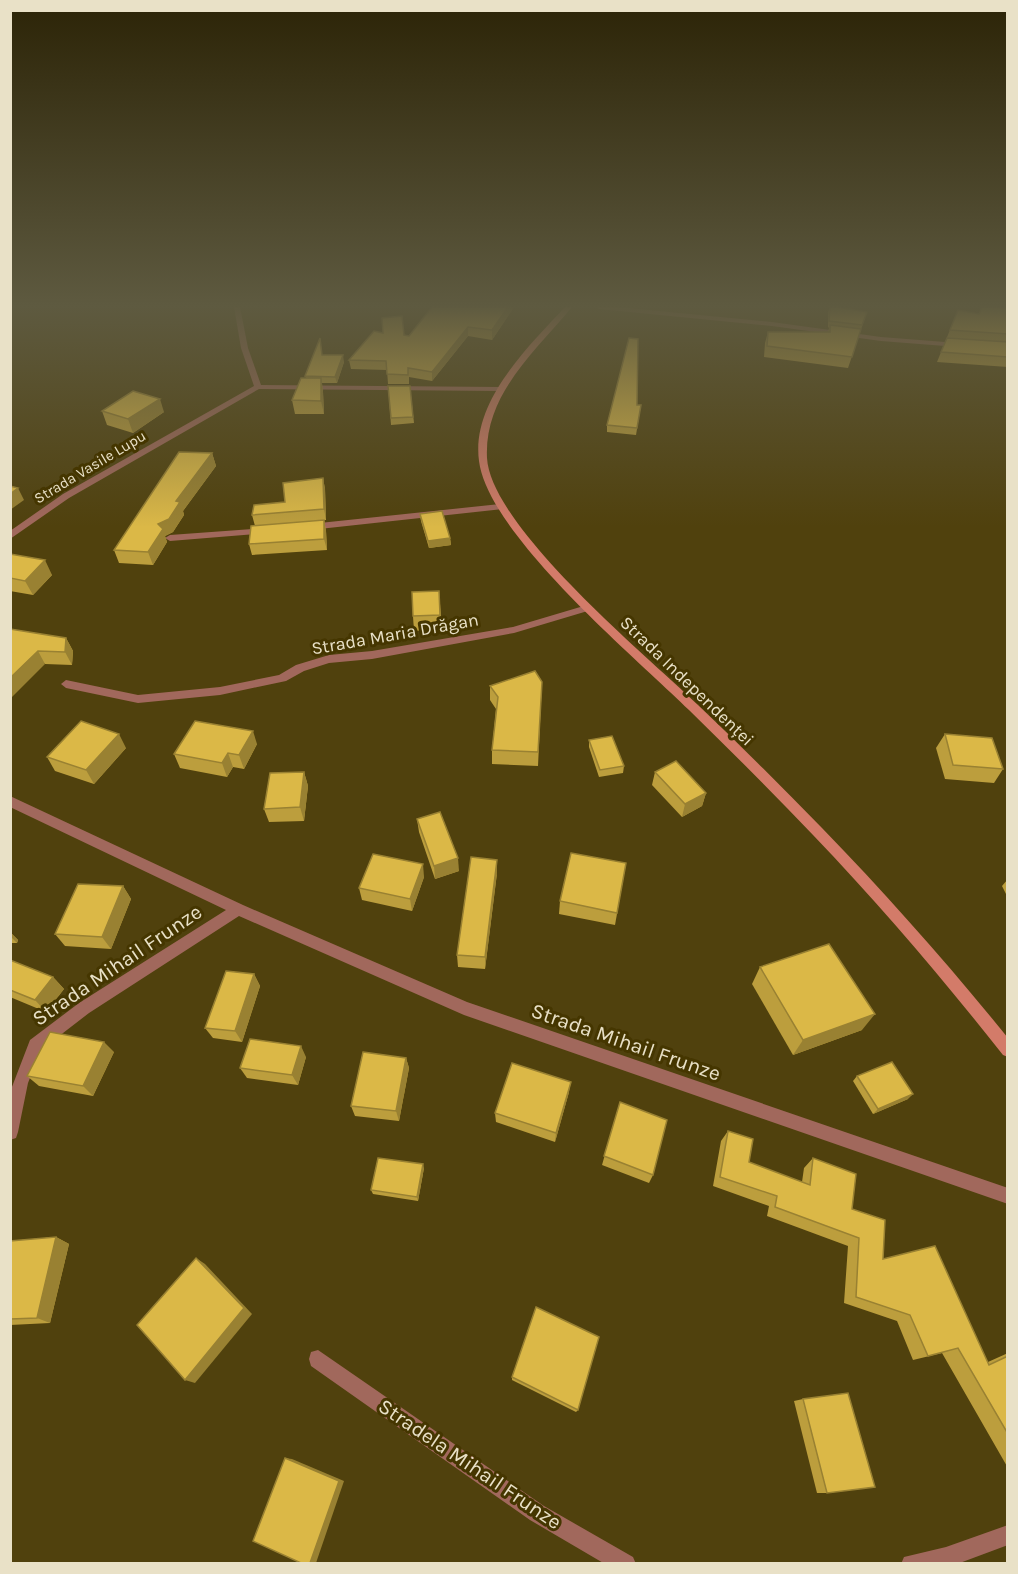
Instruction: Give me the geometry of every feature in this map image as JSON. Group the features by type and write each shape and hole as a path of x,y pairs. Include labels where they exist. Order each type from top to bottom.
{"main road":[{"name":"Strada Independenței","path":"507,380 489,415 484,435 483,460 487,480 500,507 587,608 693,708 818,832 907,927 1008,1050"}],"street":[{"path":"255,380 258,387 501,389"},
{"name":"Strada Vasile Lupu","path":"10,536 66,496 258,387"},
{"path":"302,528 500,507"},
{"path":"170,538 279,530"},
{"name":"Strada Maria Drăgan","path":"66,684 138,699 220,691 282,678 300,668 329,659 372,655 514,630 587,608"},
{"name":"Strada Mihail Frunze","path":"10,801 238,909 464,1008 1008,1196"},
{"name":"Strada Mihail Frunze","path":"10,1132 20,1083 35,1045 84,1008 238,909"},
{"name":"Stradela Mihail Frunze","path":"318,1359 537,1513 626,1563"},
{"path":"911,1563 946,1557 1008,1535"}],"building":[{"path":"300,380 321,380 321,401 292,400"},
{"path":"618,380 637,380 637,405 641,405 637,428 607,425"},
{"path":"388,386 410,386 413,417 391,418"},
{"path":"133,391 160,399 128,419 102,411"},
{"path":"179,452 212,453 176,501 180,502 169,519 158,524 163,529 148,552 114,550"},
{"path":"323,478 324,509 252,515 254,505 285,502 283,483"},
{"path":"10,486 18,488 10,494"},
{"path":"442,511 450,538 428,541 420,514"},
{"path":"324,520 324,539 249,544 251,526"},
{"path":"10,554 45,560 25,581 10,578"},
{"path":"439,591 440,615 413,616 412,592"},
{"path":"10,629 66,638 65,652 38,651 10,678"},
{"path":"535,671 542,682 538,752 492,750 498,697 490,686"},
{"path":"81,721 119,734 86,770 47,757"},
{"path":"195,721 253,731 239,755 228,753 222,763 174,754"},
{"path":"945,734 992,738 1003,769 953,765"},
{"path":"612,736 624,766 600,770 589,740"},
{"path":"676,761 706,793 685,804 655,772"},
{"path":"304,772 300,807 264,809 270,773"},
{"path":"440,812 458,858 434,866 417,819"},
{"path":"571,853 626,863 617,913 560,901"},
{"path":"373,854 423,864 410,899 359,888"},
{"path":"471,857 497,860 485,957 457,955"},
{"path":"78,884 123,886 102,937 55,934"},
{"path":"829,944 875,1014 803,1040 760,967"},
{"path":"10,960 53,977 35,1000 10,990"},
{"path":"226,971 254,974 235,1031 205,1028"},
{"path":"50,1032 104,1042 83,1086 27,1076"},
{"path":"250,1039 301,1046 292,1075 240,1068"},
{"path":"363,1052 406,1058 396,1111 351,1106"},
{"path":"892,1062 913,1094 878,1109 857,1076"},
{"path":"512,1063 571,1082 556,1133 495,1113"},
{"path":"620,1102 667,1120 653,1175 604,1156"},
{"path":"728,1131 753,1139 749,1162 810,1185 813,1158 856,1174 852,1209 885,1220 883,1259 935,1246 989,1365 1008,1356 1008,1434 958,1348 928,1356 910,1315 856,1297 859,1238 775,1207 777,1196 720,1177"},
{"path":"378,1158 423,1164 417,1197 371,1190"},
{"path":"56,1237 37,1318 10,1319 10,1241"},
{"path":"196,1258 244,1308 185,1380 137,1325"},
{"path":"536,1307 599,1337 578,1410 512,1377"},
{"path":"848,1393 875,1487 827,1493 803,1399"},
{"path":"285,1458 339,1481 310,1563 301,1563 253,1541"}]}
